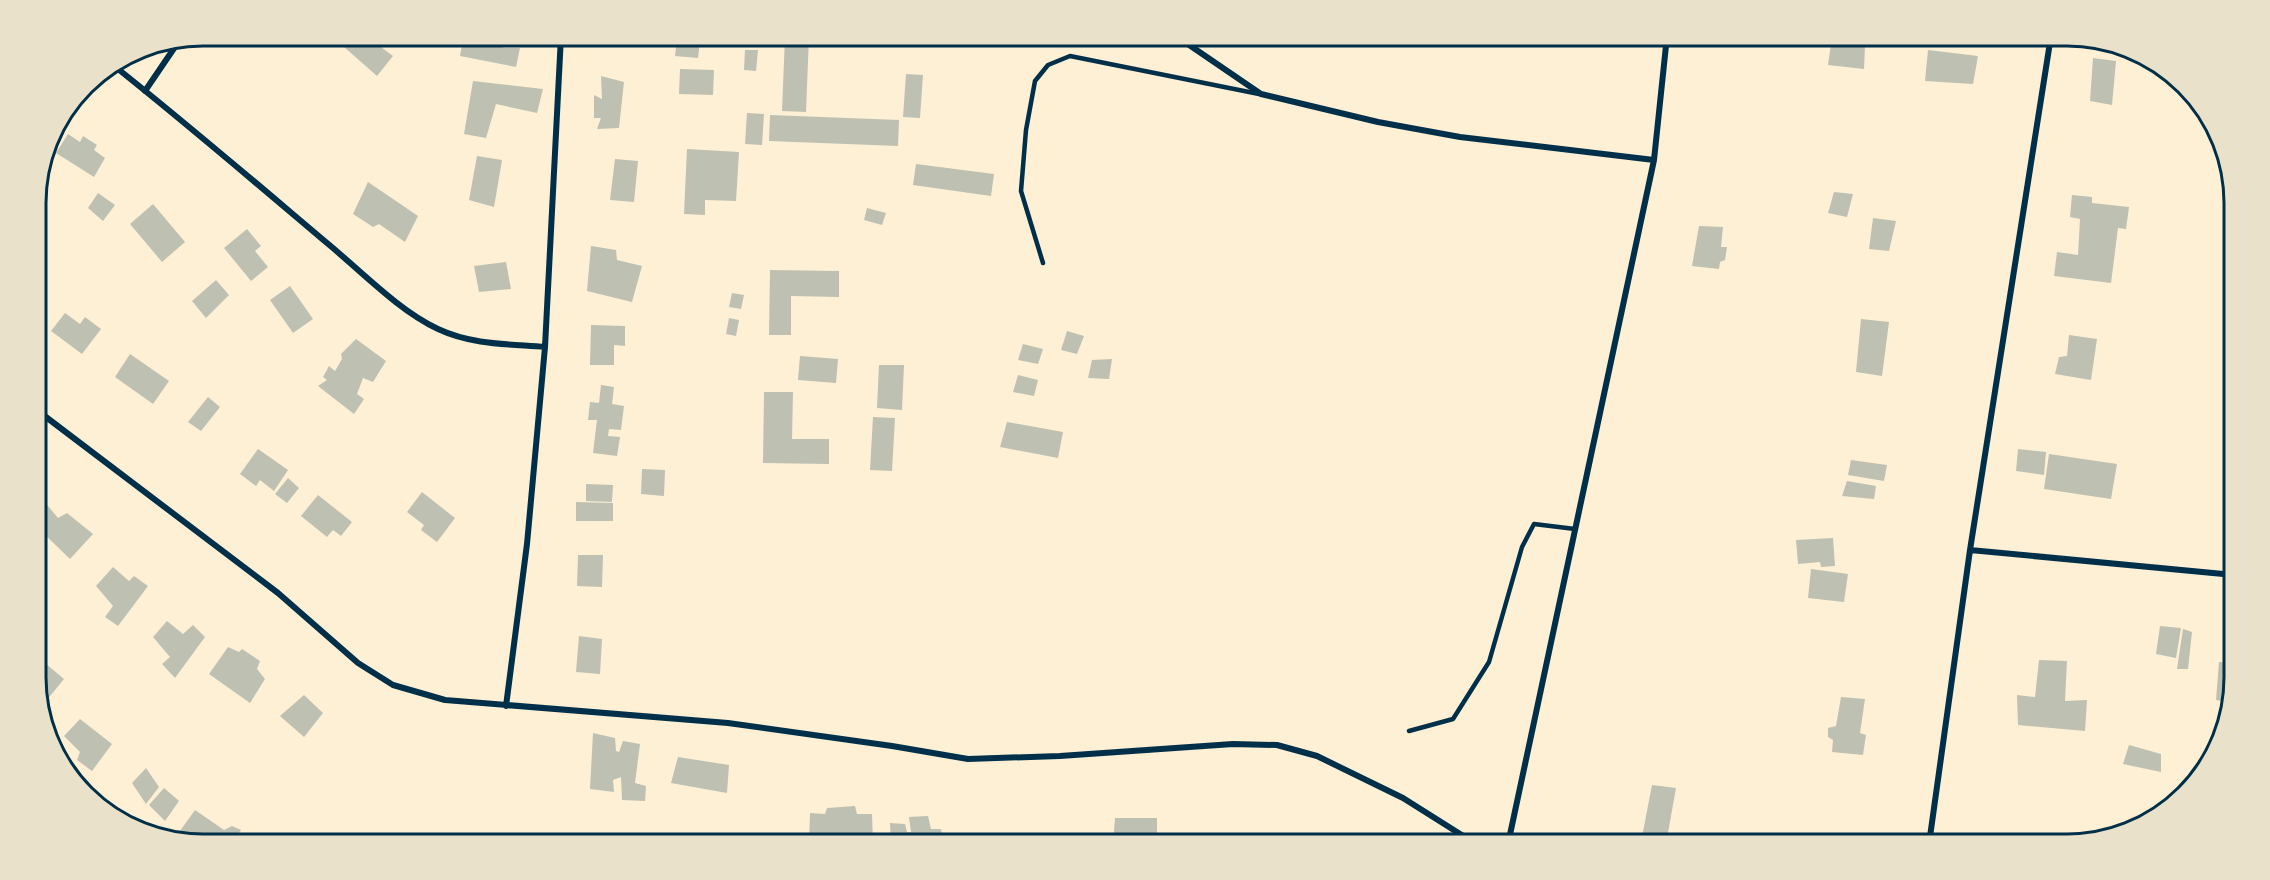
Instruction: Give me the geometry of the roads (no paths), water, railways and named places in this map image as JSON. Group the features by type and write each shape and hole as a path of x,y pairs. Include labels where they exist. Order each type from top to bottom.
{"street":[{"path":"506,706 527,544 545,347 560,46"},
{"path":"1191,46 1262,94 1378,122 1460,137 1654,160"},
{"path":"1510,833 1654,160 1666,46"},
{"path":"1931,833 1970,550 2049,46"},
{"path":"145,91 173,50"},
{"path":"120,71 401,305 436,328 459,338 545,347"},
{"path":"47,417 278,593 358,663 393,685 445,700 728,723 968,759 1060,756 1222,745 1277,745 1317,756 1403,798 1459,833"},
{"path":"1970,550 2224,574"}],"lane":[{"path":"1043,263 1021,191 1026,130 1035,81 1048,65 1070,56 1262,94"},
{"path":"1409,731 1453,719 1489,662 1522,547 1534,524 1575,529"}]}
